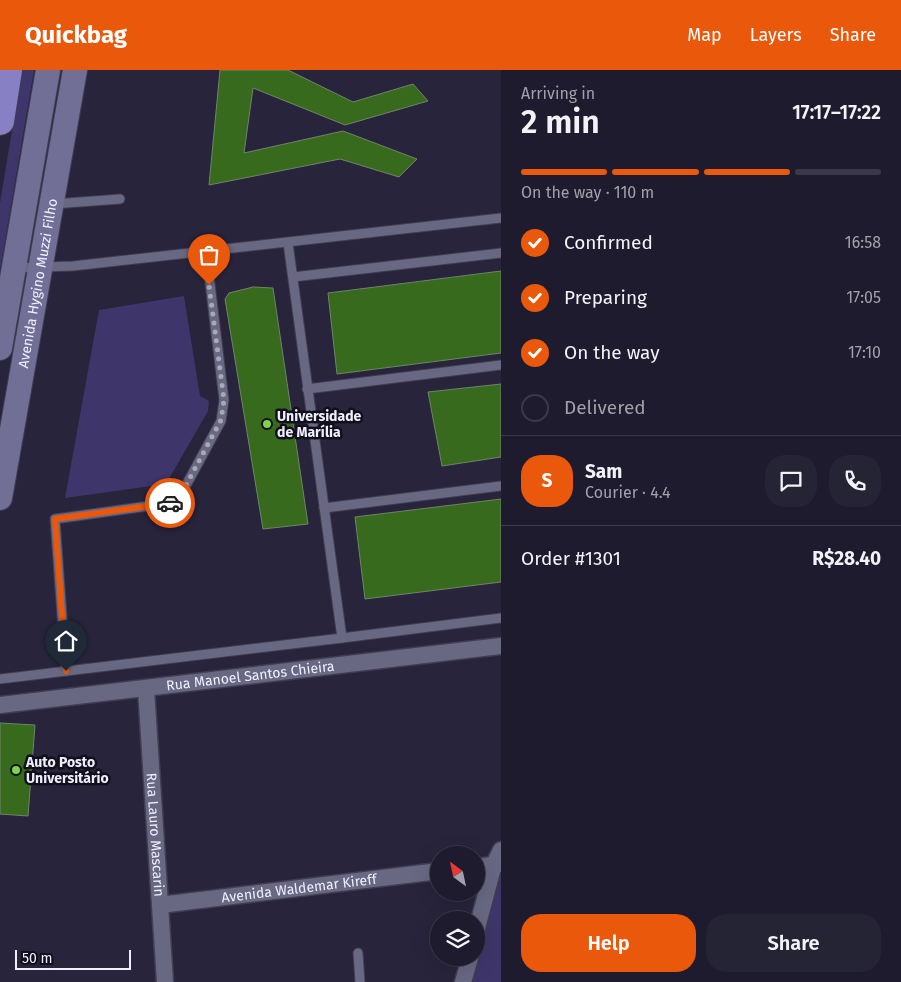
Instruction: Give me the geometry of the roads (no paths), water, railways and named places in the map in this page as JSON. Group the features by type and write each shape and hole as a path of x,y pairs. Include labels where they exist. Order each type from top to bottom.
{"highway":[{"path":"0,121 8,70"}],"main road":[{"name":"Avenida Hygino Muzzi Filho","path":"0,348 48,70"},
{"name":"Avenida Hygino Muzzi Filho","path":"0,498 75,70"}],"street":[{"name":"Rua Manoel Santos Chieira","path":"0,706 501,646"},
{"name":"Rua Lauro Mascarin","path":"146,689 165,982"},
{"path":"485,864 499,859"},
{"path":"483,911 499,859"},
{"name":"Avenida Waldemar Kireff","path":"160,905 430,872"},
{"path":"463,982 468,966"}],"lane":[{"path":"52,204 120,199"},
{"path":"14,268 41,268 501,218"},
{"path":"288,242 342,638"},
{"path":"66,671 55,519 177,502 221,420 224,400 206,250"},
{"path":"292,277 501,253"},
{"path":"308,389 501,365"},
{"path":"324,508 501,486"},
{"path":"0,678 501,618"},
{"path":"358,953 360,982"}],"place":[{"name":"Universidade de Marília","path":"267,424"},
{"name":"Auto Posto Universitário","path":"16,770"}]}
